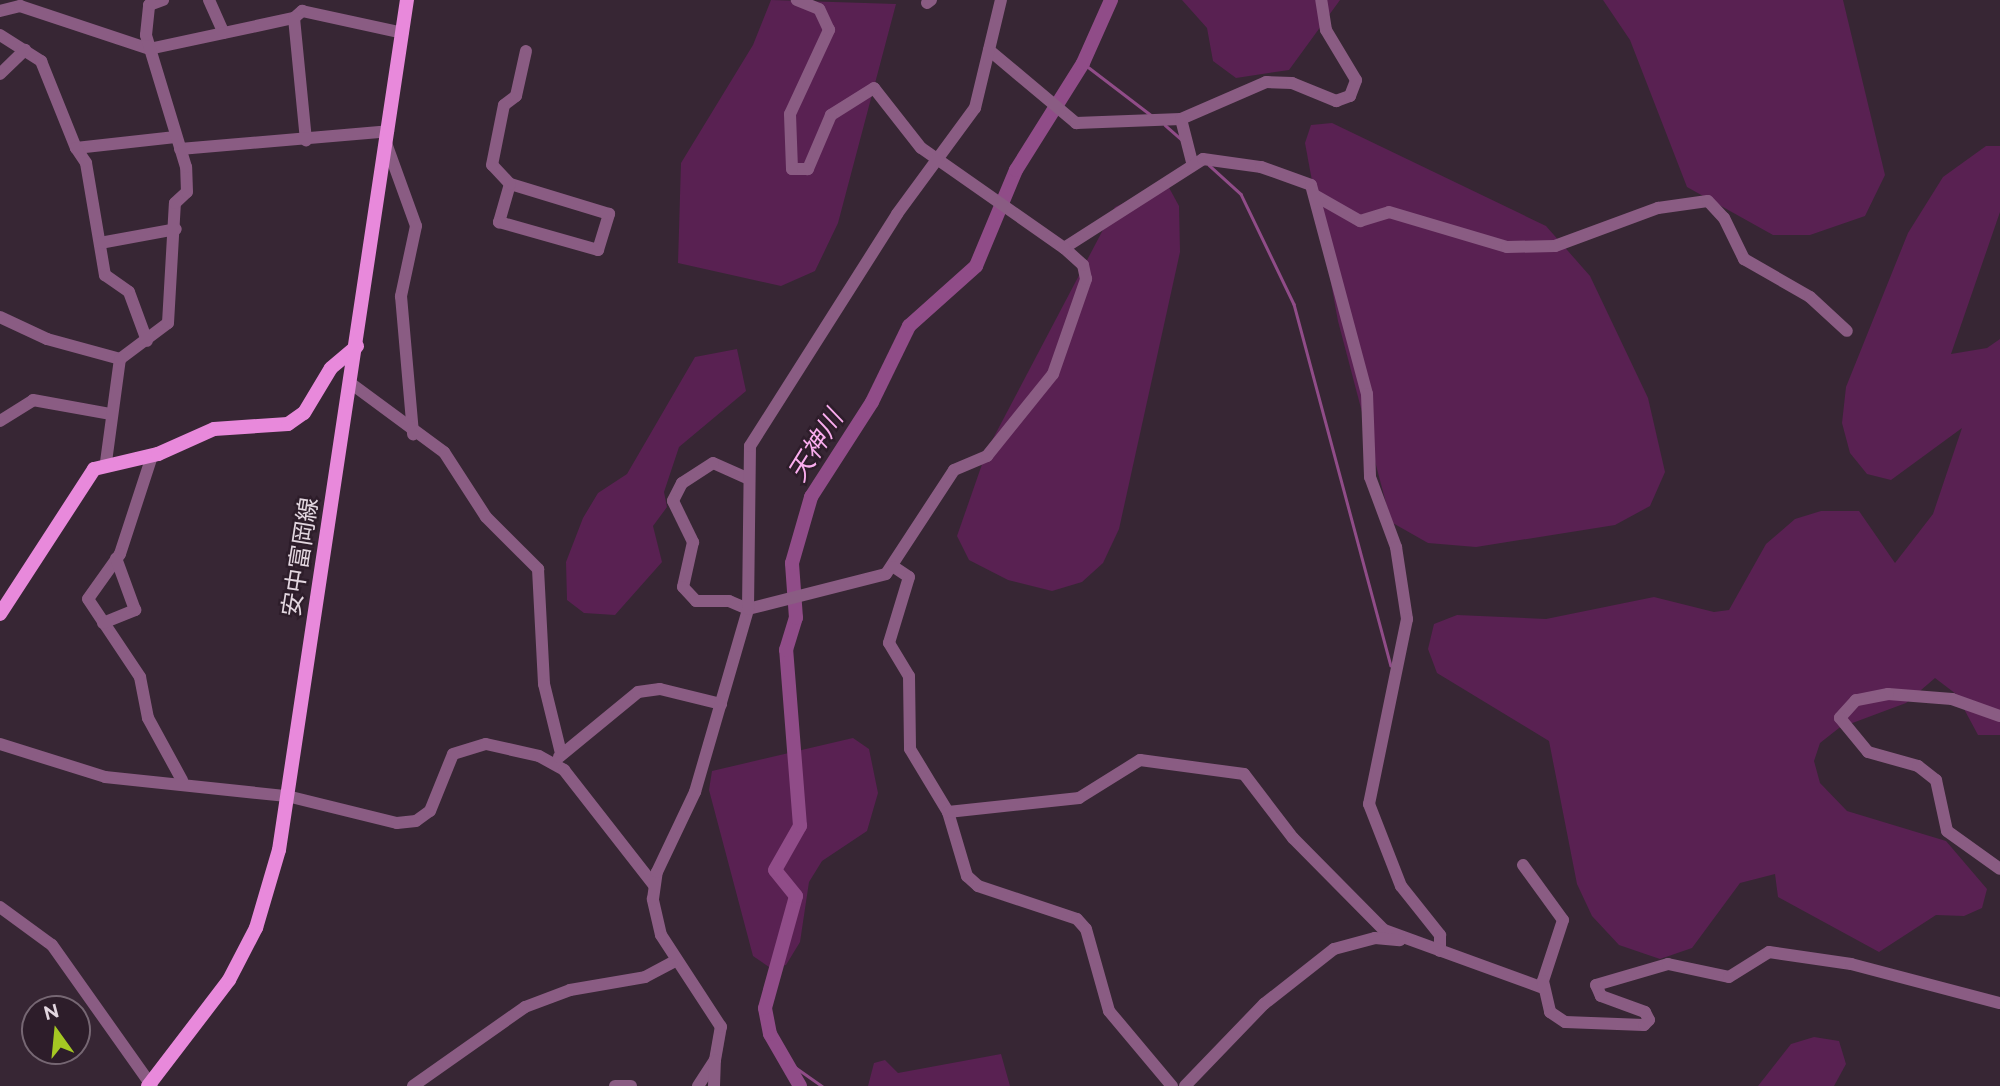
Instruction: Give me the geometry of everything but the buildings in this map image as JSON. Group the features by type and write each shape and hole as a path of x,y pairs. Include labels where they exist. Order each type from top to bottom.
{"main road":[{"name":"安中富岡線","path":"149,1085 209,1010 256,928 287,796 354,385 407,0"},
{"path":"0,614 87,478 106,462 152,456 214,429 295,421 331,368 358,346"}],"street":[{"path":"106,462 110,414 120,359 168,323 176,229 175,203 187,192 188,180 149,49 149,5 163,0"},
{"path":"209,0 223,33"},
{"path":"749,479 713,463 682,483 673,502 692,542 683,587 696,601 729,601 748,609 875,580 894,567 954,470 987,456 1061,362 1086,279 1083,265 1064,248 941,156 921,148 874,88 831,115 808,169 792,169 790,114 829,30 818,9 797,0"},
{"path":"714,1086 715,1060 722,1036 717,1016 677,960 656,923 654,885 695,792 748,609 750,446 765,415 975,108 1001,0"},
{"path":"989,50 1060,113 1083,124 1181,119 1266,82 1292,83 1329,100 1350,96 1356,80 1352,66 1326,30 1321,0"},
{"path":"0,11 20,6 149,49 223,33 300,10 403,33"},
{"path":"300,10 306,140"},
{"path":"0,35 41,61 76,148 86,163 105,275 129,292 147,341"},
{"path":"0,74 25,50"},
{"path":"510,184 499,222 598,250 609,214 510,184 492,165 504,105 516,96 526,51"},
{"path":"1181,119 1192,162"},
{"path":"76,148 387,137 416,226 401,296 413,434"},
{"path":"1064,248 1192,162 1213,159 1299,176 1316,195 1360,221 1389,212 1507,247 1555,246 1658,208 1708,201 1724,218 1744,259 1810,297 1847,331"},
{"path":"1316,195 1367,394 1370,477 1396,547 1407,619 1368,804 1401,886 1440,935 1440,951"},
{"path":"100,243 176,229"},
{"path":"0,317 47,339 120,359"},
{"path":"354,385 413,434 444,452 486,517 538,569 544,684 558,758 654,885"},
{"path":"0,421 33,400 110,414"},
{"path":"152,456 116,558 88,599 140,677 148,718 182,780"},
{"path":"103,622 135,610 116,558"},
{"path":"894,567 909,577 889,643 909,676 910,749 948,812 961,863 978,886 1062,910 1086,929 1109,1011 1172,1086"},
{"path":"558,758 638,692 660,689 721,704"},
{"path":"2000,716 1951,699 1888,694 1856,700 1840,719 1868,752 1918,766 1936,780 1947,831 2000,869"},
{"path":"0,744 105,777 182,780 287,796 407,823 429,811 445,765 464,747 486,744 558,758"},
{"path":"948,812 1070,800 1140,760 1244,774 1293,838 1378,924 1404,940 1543,988"},
{"path":"1523,865 1565,928 1543,988 1550,1012 1564,1022 1635,1026 1647,1023 1648,1016 1601,996 1596,985 1603,979 1668,964 1729,977 1769,952 1851,964 2000,1003"},
{"path":"0,907 52,946 149,1085"},
{"path":"1185,1086 1264,1004 1334,949 1375,939 1404,940"},
{"path":"413,1086 525,1007 570,990 645,977 677,960"},
{"path":"698,1086 715,1060"},
{"path":"615,1086 631,1086"}],"shaded area":[{"path":"771,0 896,4 838,223 815,271 781,286 678,263 681,163 753,45"},
{"path":"1182,0 1340,0 1289,70 1236,78 1213,61 1207,28"},
{"path":"1603,0 1843,0 1885,175 1865,216 1810,235 1773,235 1687,187 1630,40"},
{"path":"1332,123 1546,226 1590,276 1648,398 1665,472 1650,506 1615,525 1476,547 1428,543 1391,522 1338,321 1305,143 1311,125"},
{"path":"1986,146 2000,146 2000,212 1951,354 1987,348 2000,339 2000,735 1978,735 1956,694 1935,678 1906,703 1839,728 1820,743 1814,761 1820,783 1847,811 1946,841 1987,889 1982,908 1964,916 1936,915 1879,952 1778,897 1775,874 1740,883 1692,948 1660,959 1619,945 1592,916 1577,884 1549,741 1437,673 1428,649 1434,624 1457,615 1546,619 1654,597 1714,612 1729,610 1766,544 1795,519 1821,511 1859,511 1895,563 1933,514 1962,428 1891,480 1867,474 1850,453 1842,423 1846,387 1908,233 1943,177"},
{"path":"1167,184 1179,206 1180,252 1119,529 1103,563 1082,582 1052,591 1008,580 969,560 957,536 987,450 1115,207"},
{"path":"737,349 746,391 679,447 664,492 667,507 653,526 662,562 615,615 584,613 567,600 566,562 583,518 598,493 627,474 695,357"},
{"path":"853,738 869,749 878,793 867,831 822,861 809,882 800,942 786,965 772,969 753,956 709,790 712,771"},
{"path":"1814,1037 1839,1041 1846,1064 1834,1086 1758,1086 1791,1044"},
{"path":"1001,1054 1010,1086 868,1086 874,1063 885,1060 898,1073"}],"waterway":[{"name":"天神川","path":"800,1086 770,1034 765,1008 796,896 775,870 800,826 786,650 796,618 792,563 811,497 872,402 909,326 976,266 1016,170 1083,63 1111,0"},
{"path":"1083,63 1151,115"},
{"path":"1165,125 1181,139"},
{"path":"1209,165 1241,194 1294,304 1391,665"},
{"path":"788,1062 822,1086"}]}
